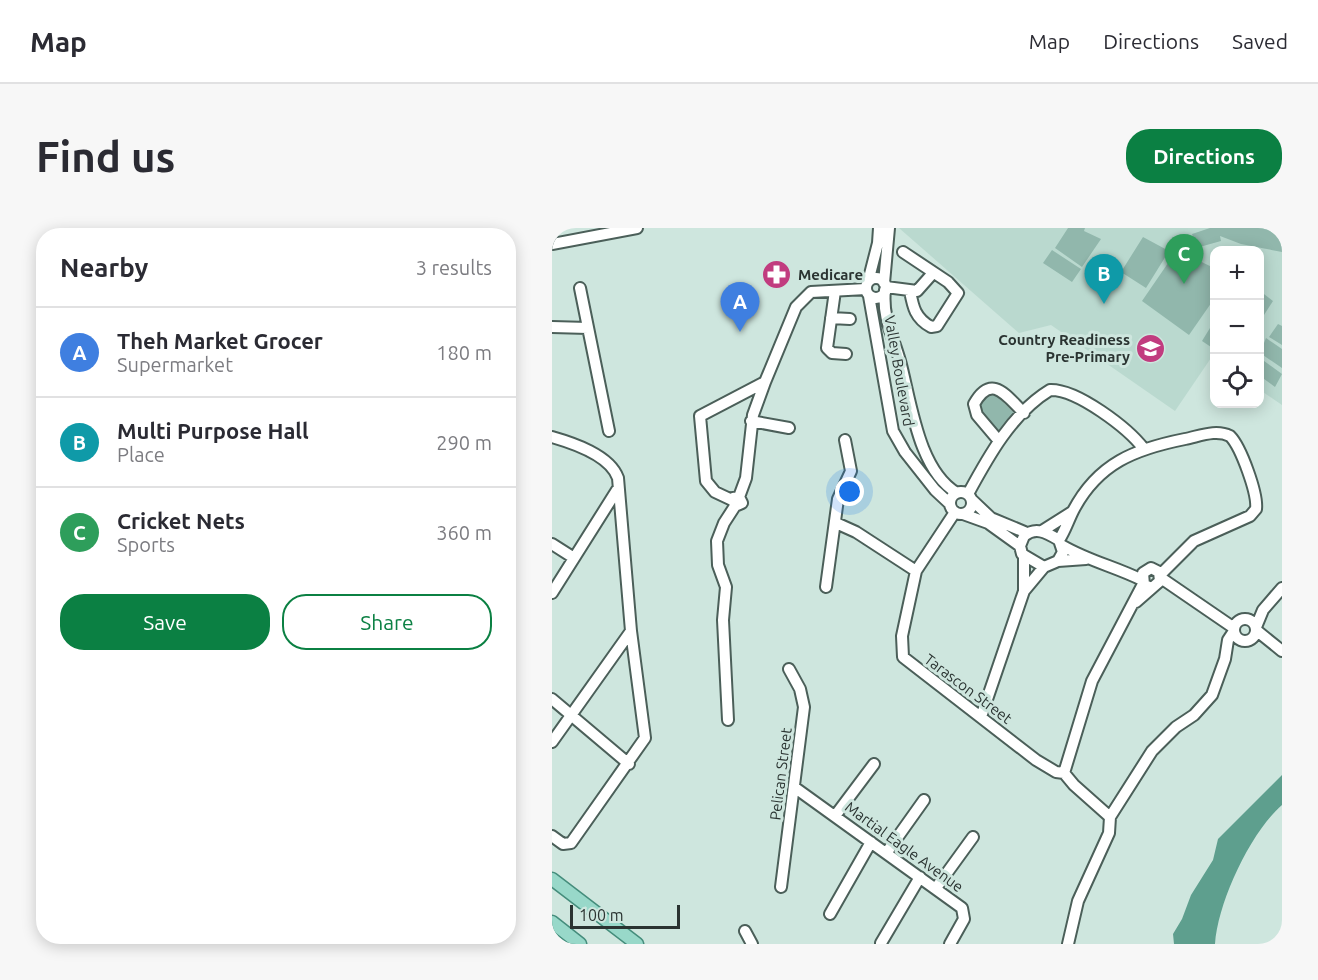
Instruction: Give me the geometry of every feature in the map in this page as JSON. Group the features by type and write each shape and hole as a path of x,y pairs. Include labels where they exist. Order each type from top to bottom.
{"main road":[{"path":"552,879 637,944"},
{"path":"552,922 580,944"}],"street":[{"path":"553,243 637,228"},
{"name":"Valley Boulevard","path":"879,228 868,289 893,431 923,475 956,510 988,523 1020,546"},
{"name":"Valley Boulevard","path":"889,228 885,316 924,447 942,480 991,518 1027,533"},
{"path":"902,253 958,293 936,326 931,327 922,322 913,310 910,291"},
{"path":"868,289 877,278 885,287 918,290 933,273"},
{"path":"728,720 723,620 726,587 718,565 717,541 746,478 752,421 765,382 796,307 802,299 811,292 868,289 879,298 885,287"},
{"path":"580,288 609,431"},
{"path":"836,291 828,350 846,354"},
{"path":"831,318 850,319"},
{"path":"552,327 588,328"},
{"path":"879,344 893,341"},
{"path":"735,501 715,492 706,481 699,418 703,413 765,382"},
{"path":"999,441 975,412 974,404 980,395 991,388 1001,390 1024,413"},
{"path":"965,496 999,441 1024,413 1050,390 1065,392 1131,434 1144,449"},
{"path":"752,421 789,428"},
{"path":"1058,561 1061,543 1072,512 1101,474 1123,457 1144,449 1215,433 1230,436 1237,446 1250,481 1256,509 1250,516 1194,541 1151,579 1134,604 1092,681 1064,773"},
{"path":"552,437 584,448 612,468 618,478 617,490 631,631 645,738 629,764 571,843 563,844 552,836"},
{"path":"826,587 838,499 851,471 844,440"},
{"path":"552,593 617,490"},
{"path":"965,496 971,507 956,510 952,497 965,496"},
{"name":"Tarascon Street","path":"956,510 916,571 902,636 903,657 1036,760 1056,772 1064,773 1110,817"},
{"path":"981,717 1024,591 1024,557 1020,546 1027,533 1042,531 1072,512"},
{"path":"836,523 856,532 916,571"},
{"path":"1042,531 1086,559 1151,579 1185,595 1282,651"},
{"path":"552,544 574,558"},
{"path":"1024,557 1044,567"},
{"path":"1024,591 1044,567 1058,561 1086,559"},
{"path":"1068,944 1076,907 1109,833 1110,817 1152,751 1176,727 1194,715 1212,695 1227,649 1282,588"},
{"path":"552,742 631,631"},
{"name":"Pelican Street","path":"781,887 804,700 789,669"},
{"path":"552,699 629,764"},
{"path":"835,816 874,764"},
{"name":"Martial Eagle Avenue","path":"794,787 964,910 964,919 950,944"},
{"path":"886,852 924,800"},
{"path":"936,888 973,837"},
{"path":"830,914 871,842"},
{"path":"881,943 920,877"},
{"path":"745,931 752,944"}],"shaded area":[{"path":"899,228 1282,228 1282,405 1264,393 1264,246 1210,246 1210,359 1175,411 1051,325 1019,333"},
{"path":"1068,228 1085,228 1084,231 1101,239 1082,267 1055,248"},
{"path":"1210,228 1282,228 1282,252 1264,248 1264,246 1241,244 1220,236 1221,241 1196,248 1192,234"},
{"path":"1143,237 1169,251 1146,288 1121,272"},
{"path":"1052,250 1081,269 1072,282 1043,263"},
{"path":"1177,250 1210,266 1210,305 1189,335 1142,301"},
{"path":"1264,294 1273,301 1264,315"},
{"path":"1278,324 1282,326 1282,345 1269,337"},
{"path":"1210,328 1210,346 1202,341"},
{"path":"1266,338 1282,349 1282,368 1264,356"},
{"path":"1264,361 1282,374 1275,387 1264,379"},
{"path":"992,391 1017,416 997,436 976,413 982,395"},
{"path":"1282,775 1282,805 1258,833 1238,869 1222,908 1215,944 1174,944 1173,934 1182,919 1191,895 1213,860 1218,839"}],"place":[{"name":"Medicare","path":"777,275"},
{"name":"Cricket Nets","path":"1184,284"},
{"name":"Multi Purpose Hall","path":"1104,304"},
{"name":"Theh Market Grocer","path":"740,332"},
{"name":"Country Readiness Pre-Primary","path":"1151,349"}]}
